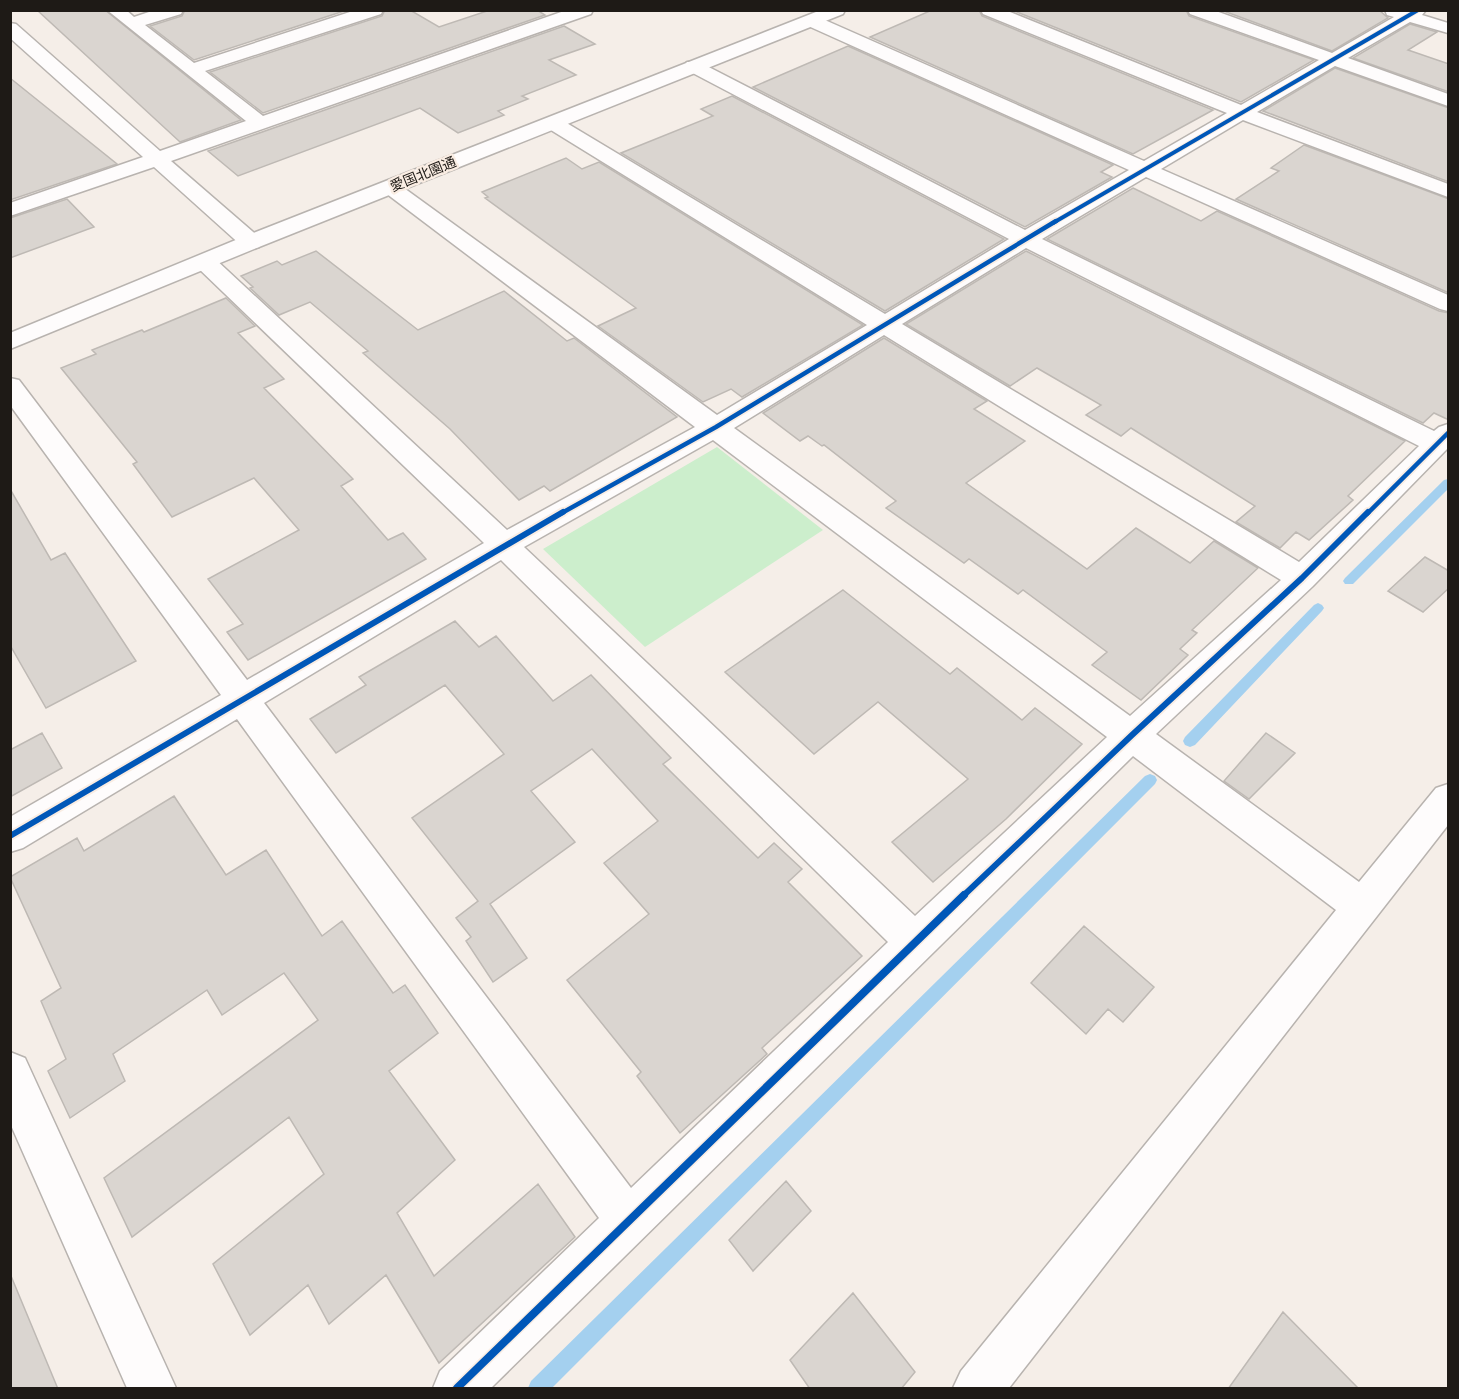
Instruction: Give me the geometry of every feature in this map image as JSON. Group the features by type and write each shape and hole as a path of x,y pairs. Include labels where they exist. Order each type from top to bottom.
{"street":[{"path":"116,10 260,123"},
{"path":"132,23 175,10"},
{"path":"192,69 375,10"},
{"path":"10,210 585,10"},
{"name":"愛国北園通","path":"10,342 251,242 837,10"},
{"path":"989,10 1449,191"},
{"path":"1196,10 1449,100"},
{"path":"10,836 504,544 716,427 886,326 1025,239 1244,112 1407,12 1449,28"},
{"path":"812,21 1449,304"},
{"path":"10,28 251,242"},
{"path":"457,1389 915,942 1132,735 1302,578 1443,439 1025,239 693,66"},
{"path":"553,123 1302,578"},
{"path":"390,188 1363,907"},
{"path":"205,262 504,544 915,942"},
{"path":"10,386 629,1222"},
{"path":"978,1389 1449,799"},
{"path":"10,1073 152,1389"}],"green space":[{"path":"717,447 823,530 645,647 543,549"}],"building":[{"path":"37,10 105,10 241,120 180,142"},
{"path":"185,10 347,10 194,60 150,26 182,16"},
{"path":"385,10 410,10 439,27 490,10 537,10 545,15 263,113 210,72 382,16"},
{"path":"932,10 979,10 982,16 1213,110 1133,154 870,37"},
{"path":"1012,10 1186,10 1189,16 1314,60 1241,102"},
{"path":"1221,10 1379,10 1388,18 1332,51"},
{"path":"1410,24 1437,32 1408,50 1449,64 1449,92 1353,58"},
{"path":"564,26 595,44 549,60 576,75 522,96 528,99 498,111 504,115 458,133 420,108 238,176 208,151"},
{"path":"848,46 1113,165 1101,172 1112,177 1025,227 753,87"},
{"path":"1335,68 1449,108 1449,182 1263,111"},
{"path":"10,78 117,164 10,200"},
{"path":"732,96 1004,239 885,311 621,153 713,116 701,109"},
{"path":"1304,145 1449,199 1449,293 1236,199 1279,171 1271,168"},
{"path":"566,158 582,169 599,162 863,325 742,397 731,389 703,402 598,326 636,308 485,198 488,197 482,192"},
{"path":"1133,188 1201,221 1217,211 1439,311 1449,313 1449,420 1434,413 1423,423 1047,239"},
{"path":"67,199 94,227 10,258 10,218"},
{"path":"316,251 418,330 504,291 567,341 574,338 677,417 550,491 544,486 519,500 450,429 363,353 368,351 310,302 279,315 250,288 253,287 241,276 277,261 282,265"},
{"path":"1026,251 1405,441 1348,496 1353,500 1309,540 1296,532 1280,548 1236,522 1255,506 1131,428 1121,436 1086,415 1101,405 1037,368 1010,386 906,324"},
{"path":"226,298 255,326 238,333 284,379 264,388 353,479 341,486 388,540 403,533 426,559 248,660 227,632 243,624 208,579 299,530 254,478 172,517 133,464 137,462 61,368 96,354 92,350 142,330 144,332"},
{"path":"884,338 987,401 974,409 1025,441 966,483 1087,569 1136,528 1190,563 1214,541 1258,568 1192,630 1197,633 1180,649 1188,655 1141,700 1092,665 1107,652 1023,590 1018,594 969,559 964,563 886,508 896,501 824,445 822,446 808,436 800,441 763,413"},
{"path":"10,489 51,560 65,553 136,661 46,708 10,645"},
{"path":"1425,557 1449,571 1449,588 1423,612 1388,591"},
{"path":"843,590 950,674 957,668 1022,720 1035,708 1082,744 1006,819 933,882 892,842 968,779 878,702 814,754 725,672"},
{"path":"455,621 479,647 496,636 553,701 591,675 671,758 663,764 758,858 774,843 802,869 788,882 862,956 762,1048 767,1054 680,1133 637,1076 641,1072 567,980 649,914 604,863 658,821 592,749 531,791 575,842 490,904 527,958 493,982 466,941 471,937 456,918 478,901 412,818 504,754 445,685 336,753 310,719 366,685 359,677"},
{"path":"42,733 62,768 10,797 10,750"},
{"path":"1266,733 1295,753 1249,799 1224,781"},
{"path":"174,796 226,875 266,850 322,936 342,921 393,993 405,985 438,1033 389,1071 455,1160 397,1213 434,1276 538,1184 575,1237 439,1363 386,1275 329,1324 308,1285 250,1335 213,1264 324,1174 289,1117 132,1237 104,1178 318,1020 284,973 222,1015 207,990 113,1054 125,1081 70,1118 48,1071 66,1059 41,1001 61,988 10,877 77,838 84,851"},
{"path":"1084,926 1154,987 1123,1022 1108,1009 1086,1034 1031,983"},
{"path":"786,1181 811,1211 753,1271 729,1240"},
{"path":"11,1276 58,1389 10,1389"},
{"path":"853,1293 915,1372 901,1389 810,1389 790,1360"},
{"path":"1283,1312 1359,1389 1228,1389"}],"waterway":[{"path":"1349,581 1448,483"},
{"path":"1190,741 1318,608"},
{"path":"538,1388 1150,780"}],"cycle path":[{"path":"10,836 504,545 716,427 1025,239 1418,10"},
{"path":"457,1388 915,942 1132,735 1302,578 1448,433"}]}
